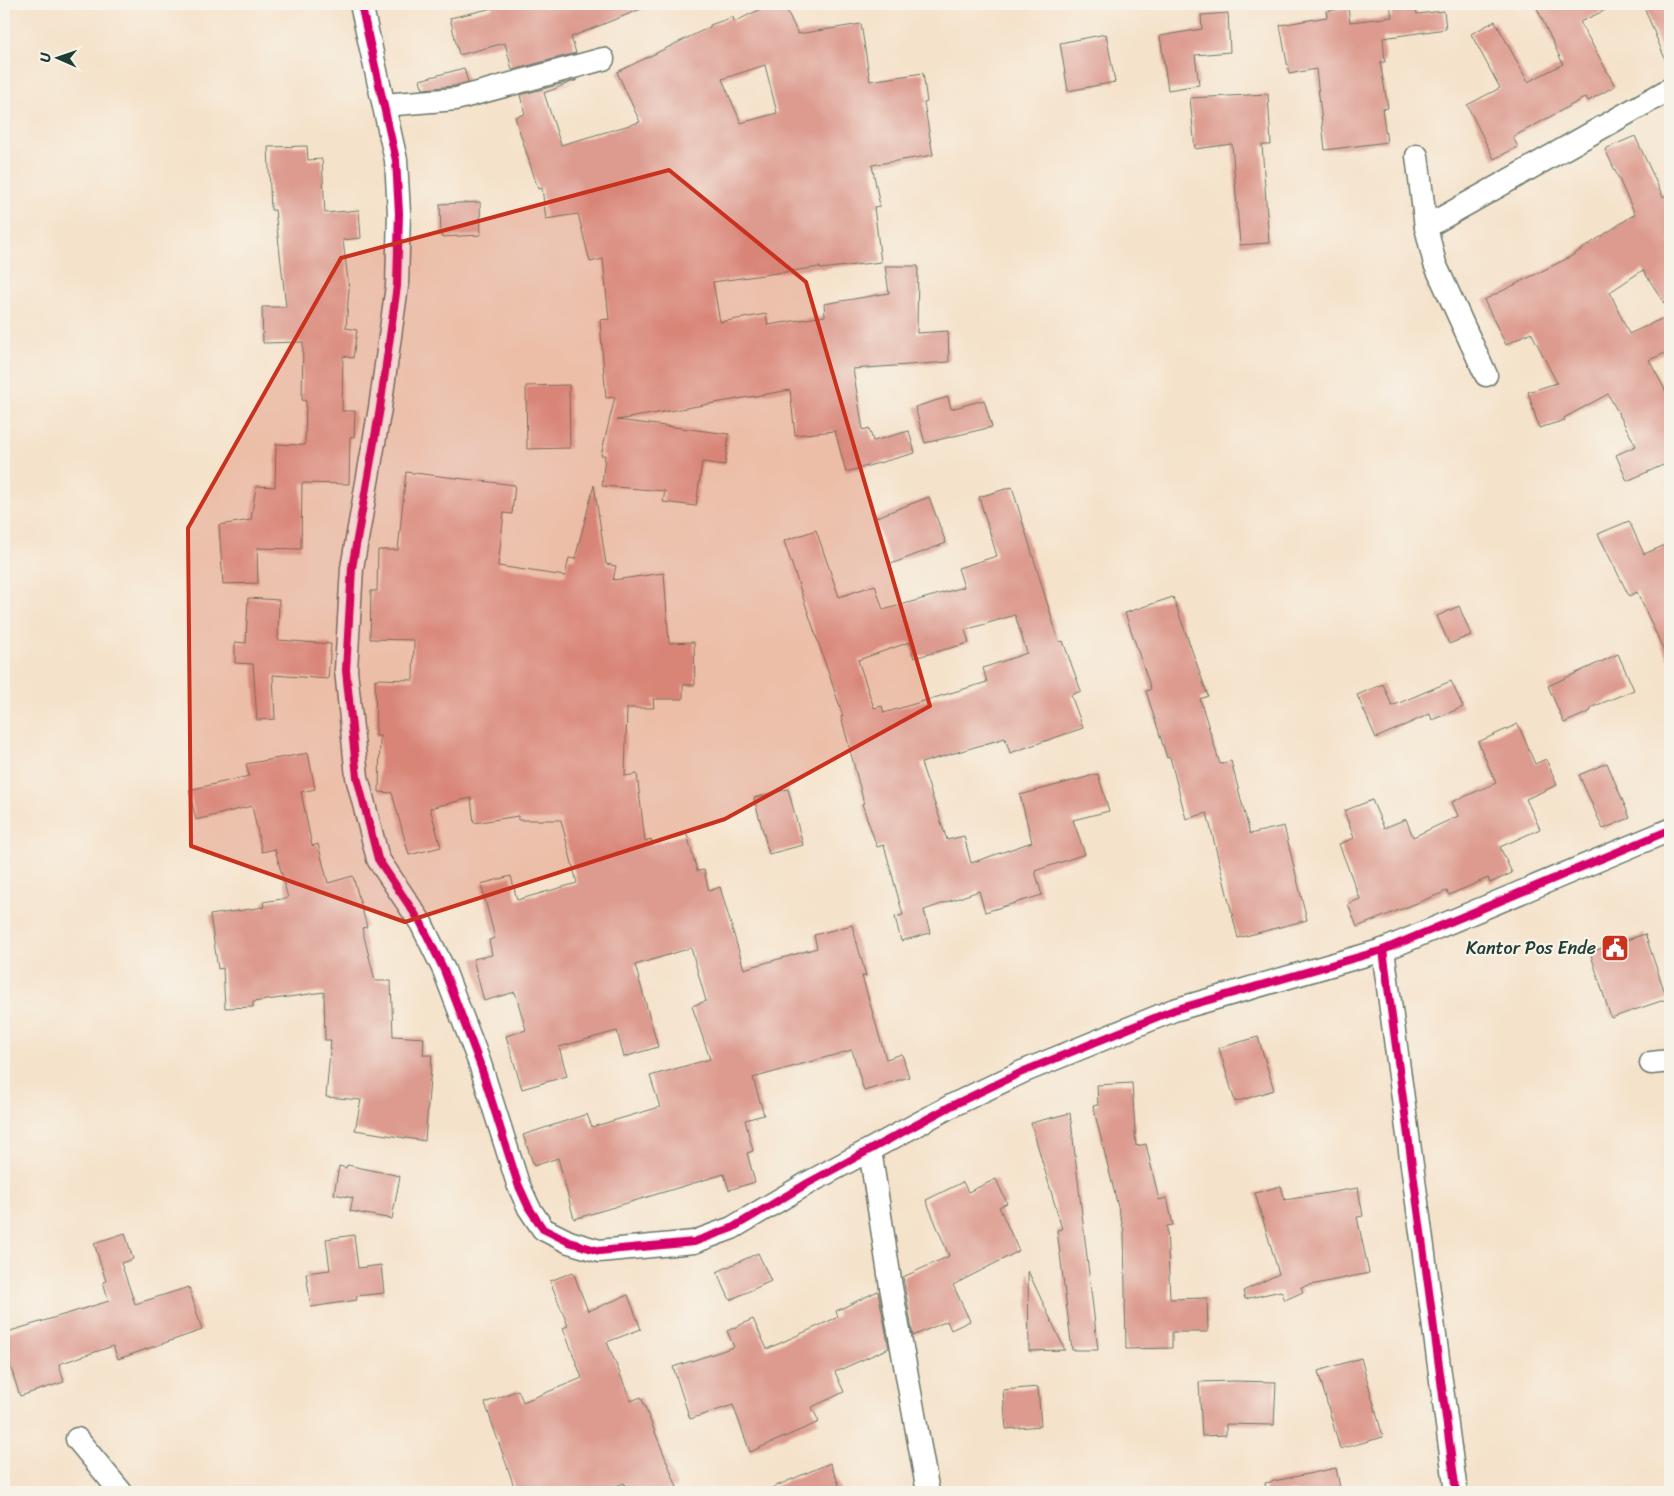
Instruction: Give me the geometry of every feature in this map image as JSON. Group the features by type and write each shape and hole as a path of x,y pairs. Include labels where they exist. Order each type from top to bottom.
{"street":[{"path":"361,4 396,160 399,213 397,277 380,408 352,568 346,670 357,777 378,859 421,923 444,970 480,1064 518,1184 529,1208 543,1229 568,1242 599,1251 664,1247 694,1242 732,1228 808,1183 953,1105 1022,1072 1174,1010 1383,950 1670,830"},
{"path":"384,105 456,99 603,59"},
{"path":"1426,227 1670,89"},
{"path":"1417,156 1426,227 1435,264 1486,375"},
{"path":"1383,950 1456,1492"},
{"path":"870,1150 891,1288 928,1492"},
{"path":"77,1439 121,1492"}],"highlighted area":[{"path":"669,170 806,282 930,706 725,819 405,922 191,846 188,528 341,258"}],"building":[{"path":"492,4 651,5 571,37 576,53 512,70 505,43 459,55 450,18 493,8"},
{"path":"771,4 784,4 798,34 861,24 870,81 923,73 927,102 924,103 933,155 872,165 880,206 874,207 881,262 820,269 820,267 713,282 720,322 766,314 768,325 825,316 824,304 889,293 885,266 918,266 917,333 948,331 949,362 853,369 863,430 869,428 873,441 909,431 915,453 846,472 835,431 795,435 790,390 617,420 729,434 725,465 702,462 696,506 663,502 665,491 602,486 605,455 601,455 615,397 606,398 600,320 609,319 603,259 590,262 578,214 546,219 542,188 538,189 515,117 525,114 520,95 577,80 544,93 561,145 640,122 617,72 710,27 710,25 733,17 734,22","holes":["765,65 777,113 741,123 722,79"]},
{"path":"1390,4 1415,4 1417,14 1444,11 1446,29 1383,38 1385,62 1380,62 1388,108 1382,109 1387,142 1325,150 1316,69 1289,74 1280,25 1327,17 1326,11 1348,8 1350,22 1392,17"},
{"path":"1535,4 1618,4 1580,22 1615,86 1588,101 1586,97 1513,137 1518,147 1494,159 1467,105 1500,88 1471,34 1495,21 1528,82 1563,64"},
{"path":"1643,4 1670,4 1670,69 1669,69"},
{"path":"1228,13 1230,52 1195,55 1199,85 1168,90 1160,36 1202,29 1201,15"},
{"path":"1106,34 1115,82 1068,91 1060,43"},
{"path":"464,68 468,82 454,86 423,89 420,80"},
{"path":"1268,94 1271,145 1262,145 1269,243 1240,245 1232,144 1195,149 1190,98"},
{"path":"1635,136 1663,197 1670,193 1670,312 1643,270 1610,292 1629,334 1670,315 1670,351 1649,360 1670,399 1670,462 1627,481 1616,455 1636,446 1608,394 1564,418 1565,420 1539,428 1528,392 1557,383 1531,332 1506,345 1484,300 1570,257 1635,214 1605,149"},
{"path":"307,146 308,160 322,159 325,213 359,210 361,238 343,240 349,289 346,328 357,330 353,358 343,356 342,411 355,411 354,437 350,437 349,484 302,483 301,549 257,548 258,583 223,584 219,525 251,520 256,486 275,487 276,444 305,445 306,401 302,400 303,342 263,343 262,307 286,307 275,210 271,210 268,147"},
{"path":"480,202 481,235 441,237 440,204"},
{"path":"569,385 570,448 527,449 526,386"},
{"path":"948,397 951,409 984,400 992,427 925,443 915,407"},
{"path":"406,472 515,485 512,514 504,513 498,566 565,576 569,558 575,559 594,485 606,564 616,566 613,580 664,573 669,643 694,642 695,685 683,685 683,699 653,699 654,708 627,708 625,776 637,774 645,841 651,839 652,844 687,834 697,871 704,870 709,891 720,887 744,969 817,948 814,935 852,925 866,976 862,976 886,1059 902,1054 909,1077 864,1091 852,1050 753,1078 764,1115 745,1120 753,1151 747,1153 755,1182 729,1190 724,1174 574,1219 558,1158 534,1166 523,1135 587,1114 592,1127 660,1107 650,1076 710,1059 692,1006 706,1001 691,948 635,965 658,1047 624,1057 617,1031 559,1047 567,1076 522,1089 506,1036 526,1030 515,992 484,1001 473,959 492,955 489,940 495,938 481,884 511,876 517,900 577,883 561,820 518,820 518,816 474,823 471,798 430,808 441,847 409,855 392,793 379,792 380,736 376,736 375,679 413,680 414,640 370,639 371,591 377,591 378,550 398,550"},
{"path":"1012,487 1059,642 1063,641 1081,691 1071,695 1083,728 1010,753 1005,738 921,763 947,840 964,836 971,863 1032,842 1020,795 1098,774 1109,811 1073,820 1085,854 1035,871 1042,895 985,912 979,891 924,910 930,933 901,941 895,917 903,915 884,845 877,847 862,804 864,803 841,716 843,716 784,541 816,530 839,597 875,585 883,610 964,587 958,568 997,556 979,497","holes":["1015,615 1027,653 983,668 987,682 884,713 882,706 874,708 858,660 910,642 914,658 969,643 965,630"]},
{"path":"929,497 946,543 891,564 874,518"},
{"path":"1629,521 1644,554 1670,543 1670,664 1637,592 1629,596 1598,534"},
{"path":"1173,597 1208,696 1200,699 1220,764 1231,761 1250,834 1284,826 1307,920 1238,938 1207,813 1186,819 1170,757 1167,758 1146,691 1151,689 1125,613"},
{"path":"248,598 279,600 278,640 331,644 328,679 273,675 275,719 257,720 253,664 235,663 235,642 246,643"},
{"path":"1459,606 1471,635 1449,644 1437,616"},
{"path":"1618,654 1634,690 1590,708 1591,711 1564,723 1548,686"},
{"path":"1451,681 1463,707 1432,720 1430,714 1376,738 1357,695 1383,684 1392,706"},
{"path":"1518,724 1535,764 1546,759 1557,785 1526,799 1540,829 1500,847 1512,873 1490,883 1488,878 1449,895 1447,891 1357,927 1348,904 1360,899 1339,844 1354,838 1344,811 1372,800 1384,828 1406,819 1413,837 1458,816 1452,802 1496,783 1478,742"},
{"path":"308,753 315,789 301,792 312,846 318,844 328,883 353,876 367,927 362,928 375,981 391,981 393,1036 424,1038 423,1055 432,1055 425,1141 355,1130 361,1100 326,1097 331,1040 325,1040 324,992 253,1002 253,1007 225,1008 223,968 218,969 210,915 264,907 263,902 288,898 275,849 262,852 252,806 196,820 189,790 249,776 246,764"},
{"path":"1607,763 1630,818 1603,829 1579,775"},
{"path":"788,789 803,845 769,854 754,798"},
{"path":"1645,934 1667,999 1611,1018 1590,952"},
{"path":"1258,1037 1274,1090 1235,1102 1219,1048"},
{"path":"1132,1083 1136,1146 1146,1144 1159,1200 1167,1198 1173,1225 1167,1226 1170,1299 1207,1298 1208,1332 1172,1332 1172,1348 1126,1349 1124,1231 1093,1106 1098,1105 1097,1085"},
{"path":"1070,1113 1098,1350 1072,1350 1057,1230 1062,1229 1031,1123"},
{"path":"347,1165 400,1176 392,1219 350,1211 353,1198 334,1194 339,1166 346,1168"},
{"path":"996,1179 1007,1203 999,1207 1019,1251 953,1285 970,1321 951,1330 947,1321 913,1336 903,1277 949,1256 926,1200 963,1182 968,1192"},
{"path":"1281,1186 1285,1200 1358,1188 1363,1216 1357,1217 1369,1273 1301,1287 1303,1292 1285,1300 1281,1291 1245,1299 1243,1291 1279,1274 1255,1193"},
{"path":"125,1233 133,1259 121,1263 135,1304 189,1287 202,1330 118,1359 113,1346 59,1364 64,1382 20,1396 4,1347 4,1333 109,1301 103,1282 106,1281 94,1243"},
{"path":"354,1235 358,1268 381,1265 384,1293 356,1296 357,1300 311,1307 306,1273 330,1270 326,1239"},
{"path":"758,1253 771,1281 730,1300 717,1272"},
{"path":"1028,1271 1065,1350 1029,1351"},
{"path":"573,1272 588,1311 628,1295 641,1329 607,1342 631,1401 641,1397 677,1487 659,1492 627,1492 624,1483 602,1492 516,1492 485,1403 518,1390 523,1402 582,1378 563,1328 568,1326 550,1281"},
{"path":"878,1291 889,1348 835,1372 844,1392 812,1407 819,1422 750,1452 733,1405 690,1419 673,1367 734,1347 727,1331 753,1319 767,1349 838,1317 836,1311"},
{"path":"1361,1358 1383,1437 1340,1449 1318,1371"},
{"path":"1199,1382 1276,1382 1274,1425 1226,1424 1226,1435 1202,1436"},
{"path":"1038,1387 1041,1426 1006,1429 1003,1390"},
{"path":"830,1463 842,1492 762,1492"},
{"path":"1336,1468 1341,1492 1266,1492 1265,1483"}],"cycle path":[{"path":"361,4 396,160 399,213 397,286 380,408 352,568 346,670 357,777 378,859 421,923 444,970 480,1064 518,1184 529,1208 543,1229 569,1242 599,1251 694,1242 732,1228 808,1183 953,1105 1022,1072 1174,1010 1383,950 1670,830"},
{"path":"1383,950 1456,1492"}],"place":[{"name":"Kantor Pos Ende","path":"1615,948"}]}
